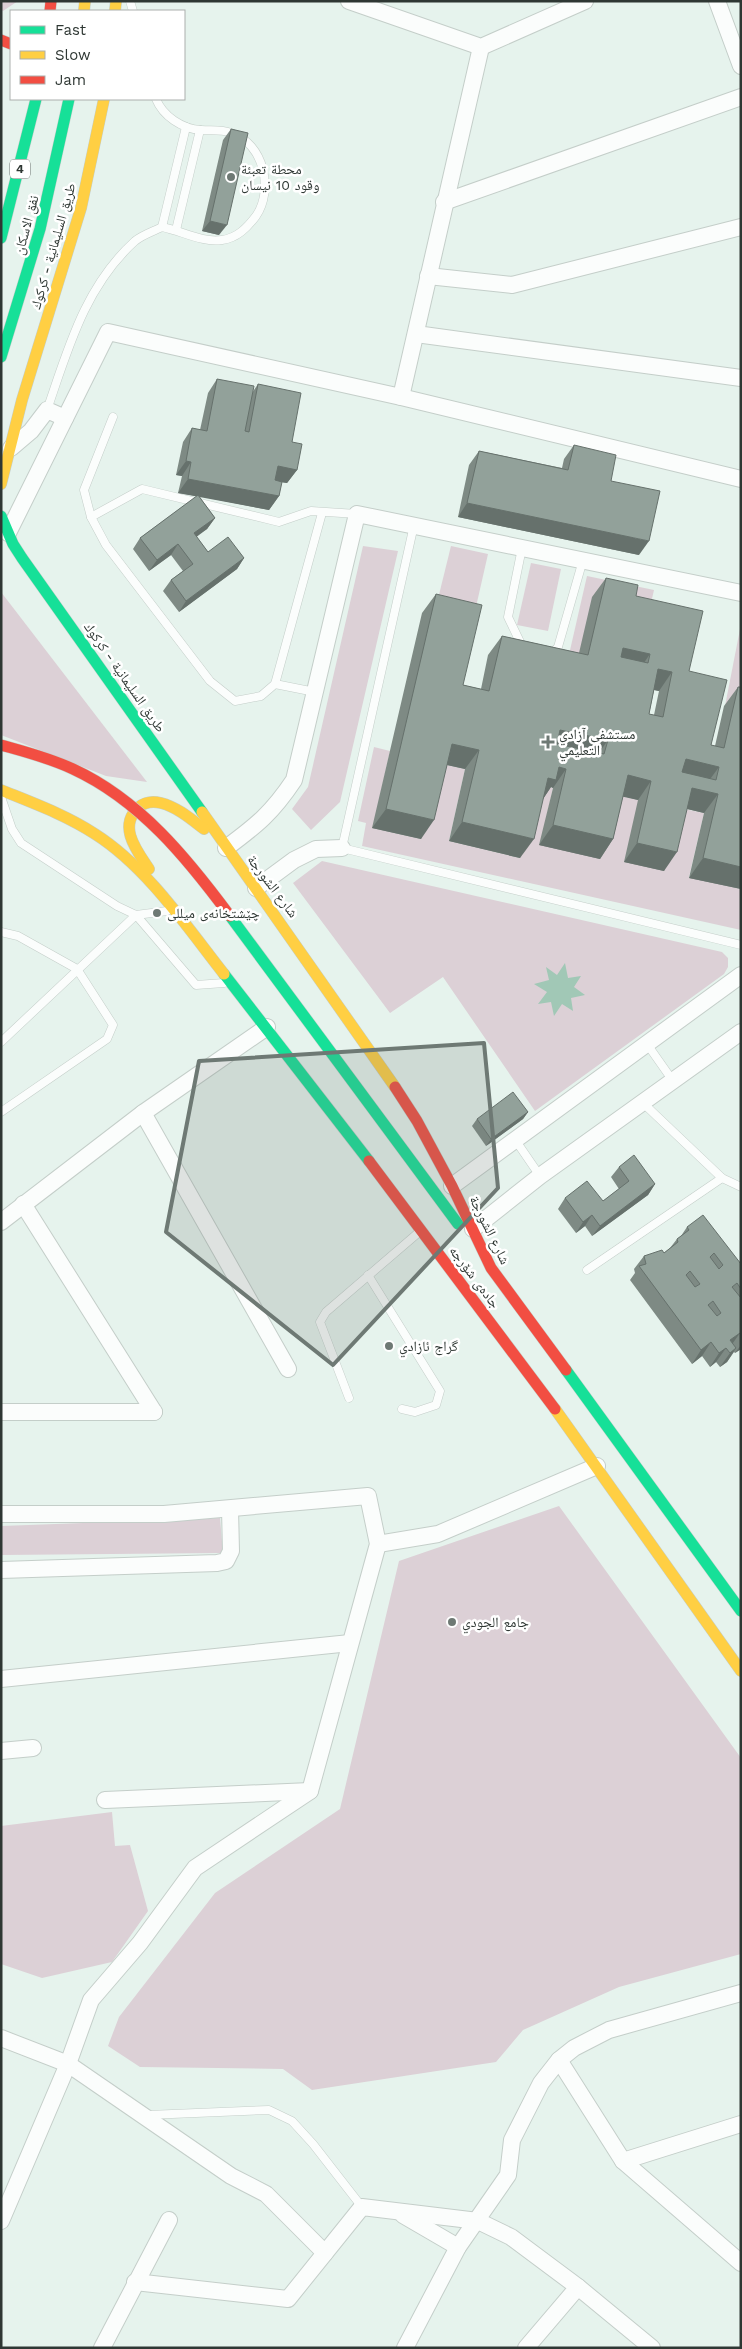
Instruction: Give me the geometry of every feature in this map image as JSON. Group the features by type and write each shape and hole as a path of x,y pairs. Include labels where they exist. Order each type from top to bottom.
{"main road":[{"name":"4","path":"1,238 36,100"},
{"name":"نفق الاسكان","path":"1,357 40,235 69,100"},
{"name":"طريق السليمانية - كركوك","path":"11,448 22,400 82,208 104,100"},
{"path":"1,464 11,448"},
{"path":"1,484 11,448"},
{"name":"طريق السليمانية - كركوك","path":"1,516 22,558 227,850"},
{"path":"1,745 35,754 68,766 130,804 145,815 170,840 230,916 491,1268"},
{"path":"12,780 44,807"},
{"path":"1,790 44,807 77,823 112,846 147,879 174,910"},
{"path":"174,910 132,840 130,823 138,807 154,803 179,810 227,850"},
{"name":"شارع الشورجة","path":"227,850 377,1059 417,1121 452,1186 491,1268 741,1611"},
{"name":"جادەی شۆرجە","path":"174,910 267,1027 597,1466 741,1671"}],"street":[{"path":"349,1 480,47 585,1"},
{"path":"717,1 741,66"},
{"path":"401,397 480,47"},
{"path":"444,202 741,98"},
{"path":"428,276 512,285 741,227"},
{"path":"8,533 108,332 401,397 741,479"},
{"path":"416,334 741,378"},
{"path":"11,448 32,431 47,410 65,418"},
{"path":"227,850 263,820 294,780 357,514 741,593"},
{"path":"256,888 294,860 316,849 342,848"},
{"path":"452,1186 741,975"},
{"path":"1,1222 143,1113 267,1027"},
{"path":"473,1229 540,1176 741,1032"},
{"path":"143,1113 288,1369"},
{"path":"1,1412 154,1412 89,1312 23,1204"},
{"path":"378,1544 438,1534 597,1466"},
{"path":"1,1514 164,1514 368,1496 378,1544 310,1791 195,1868 140,1943 91,2000 68,2064 1,2221"},
{"path":"1,1570 217,1563 226,1561 231,1551 230,1509"},
{"path":"1,1679 350,1643"},
{"path":"1,1750 33,1748"},
{"path":"105,1800 310,1791"},
{"path":"404,2348 458,2247 508,2175 512,2140 540,2083 558,2060 574,2048 610,2030 741,1993"},
{"path":"1,2038 68,2064 141,2116 231,2176 266,2194 324,2253"},
{"path":"558,2060 622,2160 741,2263"},
{"path":"622,2160 741,2124"},
{"path":"135,2282 288,2299 362,2207 478,2220 511,2237 578,2286 652,2348"},
{"path":"397,2211 458,2247"},
{"path":"102,2348 169,2220"},
{"path":"526,2348 578,2286"}],"lane":[{"path":"47,410 76,327 96,287 136,240 162,227 202,238 224,240 244,230 260,208 265,179 262,163 255,150 232,133 186,127 160,109 156,100"},
{"path":"162,227 186,127"},
{"path":"176,230 200,130"},
{"path":"113,417 84,490 91,517 106,544 210,681 235,701 261,696 275,684 322,513"},
{"path":"91,517 142,489 279,522 311,511 357,514"},
{"path":"414,525 342,848 741,944"},
{"path":"522,548 508,617 520,645 527,649"},
{"path":"545,657 550,656 558,646 583,560"},
{"path":"275,684 315,692"},
{"path":"1,797 12,829 21,843 117,906 136,915 196,985 231,983"},
{"path":"1,1042 136,915 174,910"},
{"path":"1,932 18,936 77,969 113,1025 107,1039 1,1112"},
{"path":"647,1044 673,1081"},
{"path":"643,1103 722,1178 741,1187"},
{"path":"516,1141 540,1176"},
{"path":"587,1270 722,1178"},
{"path":"349,1398 320,1322 326,1312 421,1230"},
{"path":"368,1275 440,1391 436,1405 415,1412 402,1409"},
{"path":"141,2116 270,2110 292,2121 313,2144 362,2207"}],"highlighted area":[{"path":"484,1043 498,1188 333,1365 166,1232 199,1061"}],"shaded area":[{"path":"1,1 18,1 3,11 1,10"},
{"path":"363,546 398,551 340,802 311,830 292,809 308,787"},
{"path":"451,546 488,554 473,620 435,611"},
{"path":"531,563 561,569 548,631 517,625"},
{"path":"587,576 654,590 647,620 578,661 568,659"},
{"path":"1,592 147,782 106,776 1,735"},
{"path":"741,624 741,709 725,706"},
{"path":"374,747 390,751 373,828 421,839 438,763 465,769 449,841 520,858 546,786 553,788 540,845 615,795 704,813 689,877 741,889 741,930 362,846 366,823 358,821"},
{"path":"322,861 722,952 728,958 728,967 724,974 535,1111 443,977 390,1013 293,883"},
{"path":"565,963 568,978 581,976 574,987 585,995 571,998 573,1011 562,1004 554,1016 551,1002 538,1004 547,992 534,984 549,980 546,967 557,975"},
{"path":"559,1506 741,1758 741,1954 619,1987 523,2030 496,2062 312,2090 283,2069 140,2067 108,2046 119,2017 215,1893 340,1809 399,1561"},
{"path":"220,1518 223,1553 1,1555 1,1526"},
{"path":"112,1812 115,1846 130,1845 148,1911 112,1962 42,1978 1,1964 1,1826"}],"building":[{"path":"231,129 248,133 227,225 210,221"},
{"path":"217,379 254,386 245,431 249,432 258,384 301,393 292,442 302,444 297,470 278,466 275,480 282,482 279,496 188,479 191,462 186,461 192,428 207,431"},
{"path":"574,445 616,455 611,481 660,491 649,541 467,503 479,451 568,470"},
{"path":"198,495 215,518 194,533 208,552 228,537 244,558 186,601 171,580 193,564 178,544 157,560 140,538"},
{"name":"مستشفى آزادي التعليمي","path":"606,578 638,585 636,596 703,611 689,671 727,680 711,745 724,748 738,687 741,687 741,867 703,858 718,794 692,788 677,852 637,843 651,781 628,775 613,839 553,825 566,769 559,767 556,780 548,778 534,839 462,822 479,750 452,744 434,820 386,809 436,594 482,605 463,685 489,691 502,636 588,655","holes":["623,648 650,654 648,663 621,657","658,669 672,672 663,717 649,714","560,730 608,740 604,754 557,744","686,759 719,767 716,780 682,772"]},
{"path":"513,1092 528,1112 491,1139 477,1119"},
{"path":"634,1155 655,1184 600,1226 592,1215 583,1222 565,1198 587,1181 603,1201 629,1181 619,1167"},
{"path":"703,1215 741,1264 741,1289 737,1283 732,1287 741,1298 741,1335 740,1333 730,1340 736,1348 730,1353 726,1348 719,1353 711,1342 701,1350 639,1266 646,1264 644,1256 662,1250 664,1253 678,1242 677,1239 689,1230 687,1227","holes":["714,1253 723,1265 719,1269 710,1257","690,1271 700,1284 695,1287 686,1275","713,1301 721,1313 717,1316 708,1305"]}],"traffic: fast":[{"path":"1,238 36,100"},
{"path":"1,357 40,229 69,100"},
{"path":"1,516 13,544 22,558 202,812"},
{"path":"230,916 458,1224"},
{"path":"224,974 369,1161"},
{"path":"566,1370 741,1611"}],"traffic: slow":[{"path":"84,10 85,1"},
{"path":"115,10 116,1"},
{"path":"1,484 22,400 81,208 104,100"},
{"path":"1,790 73,821 114,848 149,880 224,974"},
{"path":"149,869 139,854 129,830 133,814 139,807 152,802 173,807 204,829"},
{"path":"202,812 395,1087"},
{"path":"555,1409 741,1671"}],"traffic: jam":[{"path":"50,10 51,1"},
{"path":"1,40 10,44"},
{"path":"1,745 64,765 97,782 120,797 141,814 179,852 230,916"},
{"path":"395,1087 417,1121 452,1186 491,1268 566,1370"},
{"path":"369,1161 555,1409"}],"place":[{"name":"محطة تعبئة وقود 10 نيسان","path":"231,177"},
{"name":"مستشفى آزادي التعليمي","path":"548,742"},
{"name":"چێشتخانەی میللی","path":"157,913"},
{"name":"گراج ئازادي","path":"389,1346"},
{"name":"جامع الجودي","path":"452,1622"}]}
